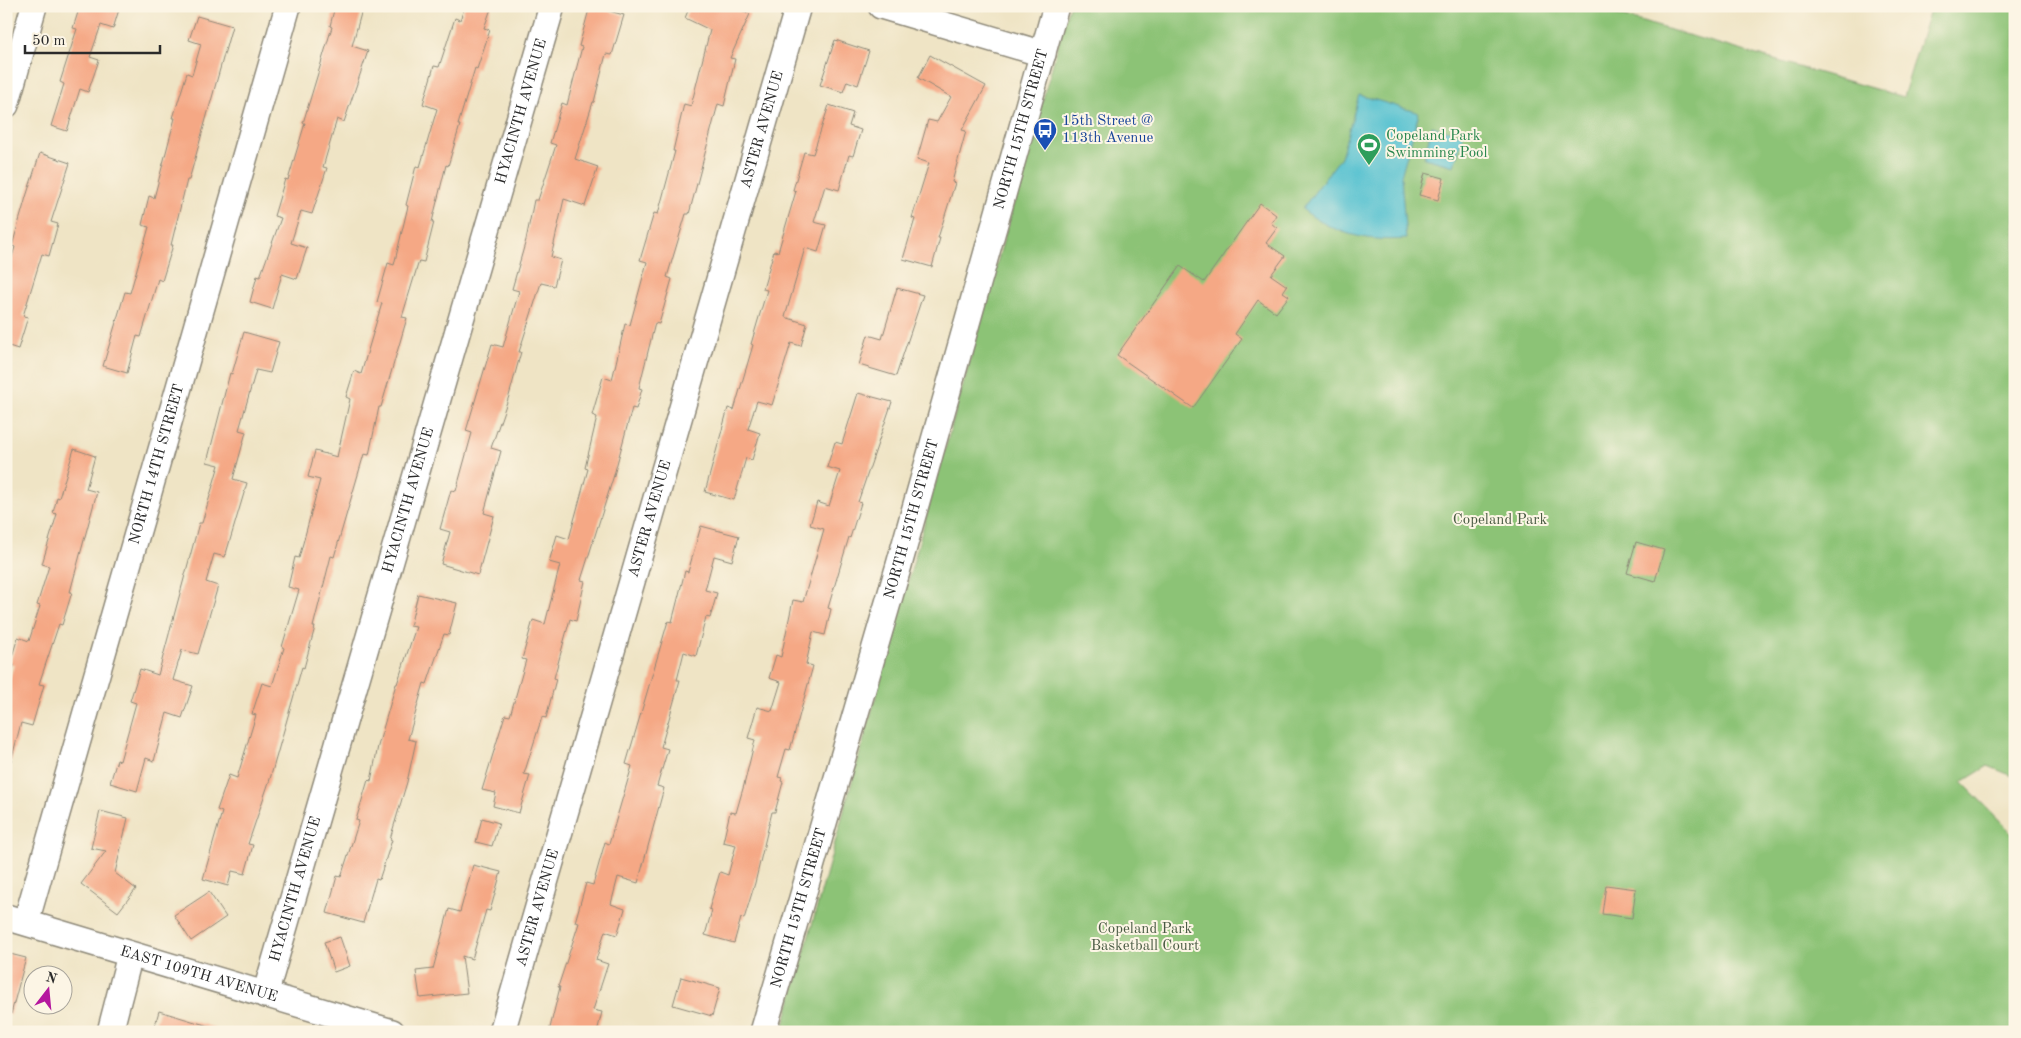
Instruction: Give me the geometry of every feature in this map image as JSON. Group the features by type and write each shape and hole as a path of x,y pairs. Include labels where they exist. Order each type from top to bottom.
{"street":[{"path":"6,105 34,6"},
{"name":"NORTH 14TH STREET","path":"16,919 288,6"},
{"name":"HYACINTH AVENUE","path":"265,995 552,6"},
{"name":"ASTER AVENUE","path":"502,1032 798,6"},
{"path":"881,6 1043,54"},
{"name":"NORTH 15TH STREET","path":"763,1032 897,573 1056,6"},
{"name":"EAST 109TH AVENUE","path":"16,919 130,955 392,1032"},
{"path":"110,1032 130,955"}],"green space":[{"name":"Copeland Park","path":"1069,6 1587,6 1903,97 1931,6 2015,6 2015,777 1988,766 1962,782 2015,836 2015,1032 782,1032"}],"water":[{"name":"Copeland Park Swimming Pool","path":"1359,95 1419,113 1401,176 1406,239 1377,239 1351,234 1326,225 1302,209 1341,157"},
{"path":"1432,126 1463,135 1454,166 1424,158"}],"building":[{"path":"80,6 120,6 113,29 101,25 90,57 99,60 88,92 80,89 67,131 51,126 64,84 60,82 77,29 73,28"},
{"path":"335,6 363,6 352,46 368,51 344,122 337,119 323,167 327,168 312,214 301,211 291,243 307,248 297,279 282,274 272,309 250,302 257,276 260,277 281,218 274,216 285,179 288,180 305,123 303,123 332,27 330,26"},
{"path":"465,6 492,6 484,28 490,30 477,69 475,68 448,166 446,165 424,262 419,261 402,317 407,318 381,407 379,407 369,455 364,454 334,557 331,556 304,668 302,667 270,779 248,844 253,845 245,874 232,871 228,886 203,879 222,812 217,810 229,775 237,778 256,715 252,714 262,683 272,686 284,648 282,647 299,590 288,587 295,557 299,558 320,480 308,477 315,451 337,457 350,399 346,397 354,371 361,374 382,303 377,302 388,263 394,265 416,166 420,167 437,109 423,104 434,66 439,67 455,18 460,20"},
{"path":"590,6 624,15 612,55 606,54 594,102 575,159 598,167 585,206 564,199 551,257 561,260 554,286 541,283 519,352 521,352 509,396 491,448 501,451 484,513 494,516 478,575 441,564 450,532 440,529 451,490 456,491 472,433 466,431 492,344 503,347 519,291 512,289 526,240 534,200 538,200 556,145 550,143 562,103 567,105 582,47 579,46"},
{"path":"690,6 733,6 750,14 730,58 735,59 724,106 718,104 689,214 686,214 667,277 672,279 659,324 655,323 639,388 642,389 636,409 632,408 614,475 581,580 585,581 576,621 570,619 554,678 556,679 546,718 542,717 524,774 530,775 519,813 493,806 496,793 482,790 505,715 510,716 526,660 522,659 533,620 545,624 560,565 549,562 557,535 569,539 588,469 585,468 597,417 592,415 603,377 612,380 625,324 630,325 647,262 640,260 654,213 658,214 675,151 673,151 684,104 691,106 710,30 685,18"},
{"path":"197,16 232,26 189,180 187,180 171,245 173,245 162,281 158,279 141,337 137,336 127,373 103,366 125,292 130,293 149,227 142,225 149,196 154,198 175,118 173,118 187,73 192,75 201,44 189,40"},
{"path":"835,40 869,51 858,85 847,81 843,92 820,85"},
{"path":"930,55 986,86 962,130 966,131 952,182 955,183 938,238 940,238 932,267 903,259 915,219 912,218 929,163 917,159 928,120 937,122 951,97 918,78"},
{"path":"829,105 853,113 849,126 861,130 853,156 849,155 839,190 825,186 814,222 826,225 818,252 805,248 785,317 807,324 801,346 791,343 772,405 757,401 748,429 760,433 752,460 746,458 734,500 705,492 728,408 734,410 753,345 751,344 767,290 763,289 774,251 778,252 796,191 793,190 804,152 813,154"},
{"path":"40,153 70,163 51,222 58,224 49,256 42,254 23,316 28,317 18,349 6,345 6,276 15,247 12,246"},
{"path":"1425,173 1444,178 1438,200 1419,195"},
{"path":"1260,203 1276,215 1271,223 1277,228 1266,243 1285,256 1271,275 1287,286 1283,292 1289,296 1276,313 1258,300 1235,334 1242,339 1193,408 1117,355 1180,266 1204,282"},
{"path":"897,288 923,295 896,376 859,365 868,335 882,339"},
{"path":"244,332 279,342 270,373 256,370 239,430 246,432 233,479 247,483 225,557 214,554 206,582 218,586 198,654 182,650 173,680 193,686 182,718 167,713 154,761 146,758 137,791 110,783 117,760 120,761 136,703 130,701 140,669 158,675 199,523 202,523 219,465 207,462 230,373 232,374"},
{"path":"858,393 892,402 858,502 861,503 828,608 831,609 825,635 813,632 806,664 813,666 790,750 786,749 778,777 782,778 781,781 783,782 775,812 772,812 755,883 744,919 741,918 734,943 705,935 712,910 709,909 720,872 728,875 736,845 723,842 730,812 736,813 744,785 755,740 748,738 757,707 772,711 781,682 769,678 776,655 781,657 793,600 803,602 824,529 810,525 817,502 829,506 840,471 827,467 835,442 842,444"},
{"path":"74,449 95,456 86,489 97,492 70,592 72,592 62,625 59,624 39,684 44,685 32,726 21,723 11,761 6,760 6,690 14,665 10,663 18,637 29,641 40,606 37,605 49,566 42,564 57,514 53,513"},
{"path":"701,526 739,536 732,561 714,556 705,590 717,593 710,618 706,617 696,656 684,652 677,680 680,680 661,747 668,749 657,786 664,788 638,883 618,877 611,904 625,909 617,935 605,931 596,960 608,964 593,1010 602,1012 597,1032 549,1032 560,987 558,987 579,923 575,922 586,883 593,885 605,842 609,844 632,766 626,764 668,621 672,622 685,571 688,572"},
{"path":"1636,542 1664,550 1655,581 1627,573"},
{"path":"418,594 457,603 449,635 444,634 427,684 424,683 408,739 416,741 407,782 390,839 392,840 379,880 376,879 363,923 327,913 337,876 341,877 359,821 356,820 368,780 371,781 378,746 396,684 416,627 410,626"},
{"path":"100,811 128,818 115,873 136,889 118,912 81,884 106,851 91,848"},
{"path":"482,818 499,823 492,846 476,842"},
{"path":"473,865 501,872 490,911 486,910 472,959 462,956 467,993 420,998 416,971 433,969 449,909 460,912"},
{"path":"1606,885 1636,889 1632,918 1602,914"},
{"path":"209,892 226,917 191,941 174,915"},
{"path":"340,937 350,966 334,972 324,942"},
{"path":"6,953 26,958 24,966 22,966 22,973 11,1014 6,1013"},
{"path":"681,977 720,988 712,1016 673,1005"},
{"path":"159,1011 215,1028 214,1032 153,1032"}],"place":[{"name":"15th Street @ 113th Avenue","path":"1045,151"},
{"name":"Copeland Park Swimming Pool","path":"1369,166"}],"park label":[{"name":"Copeland Park Basketball Court","path":"1145,938"}]}
